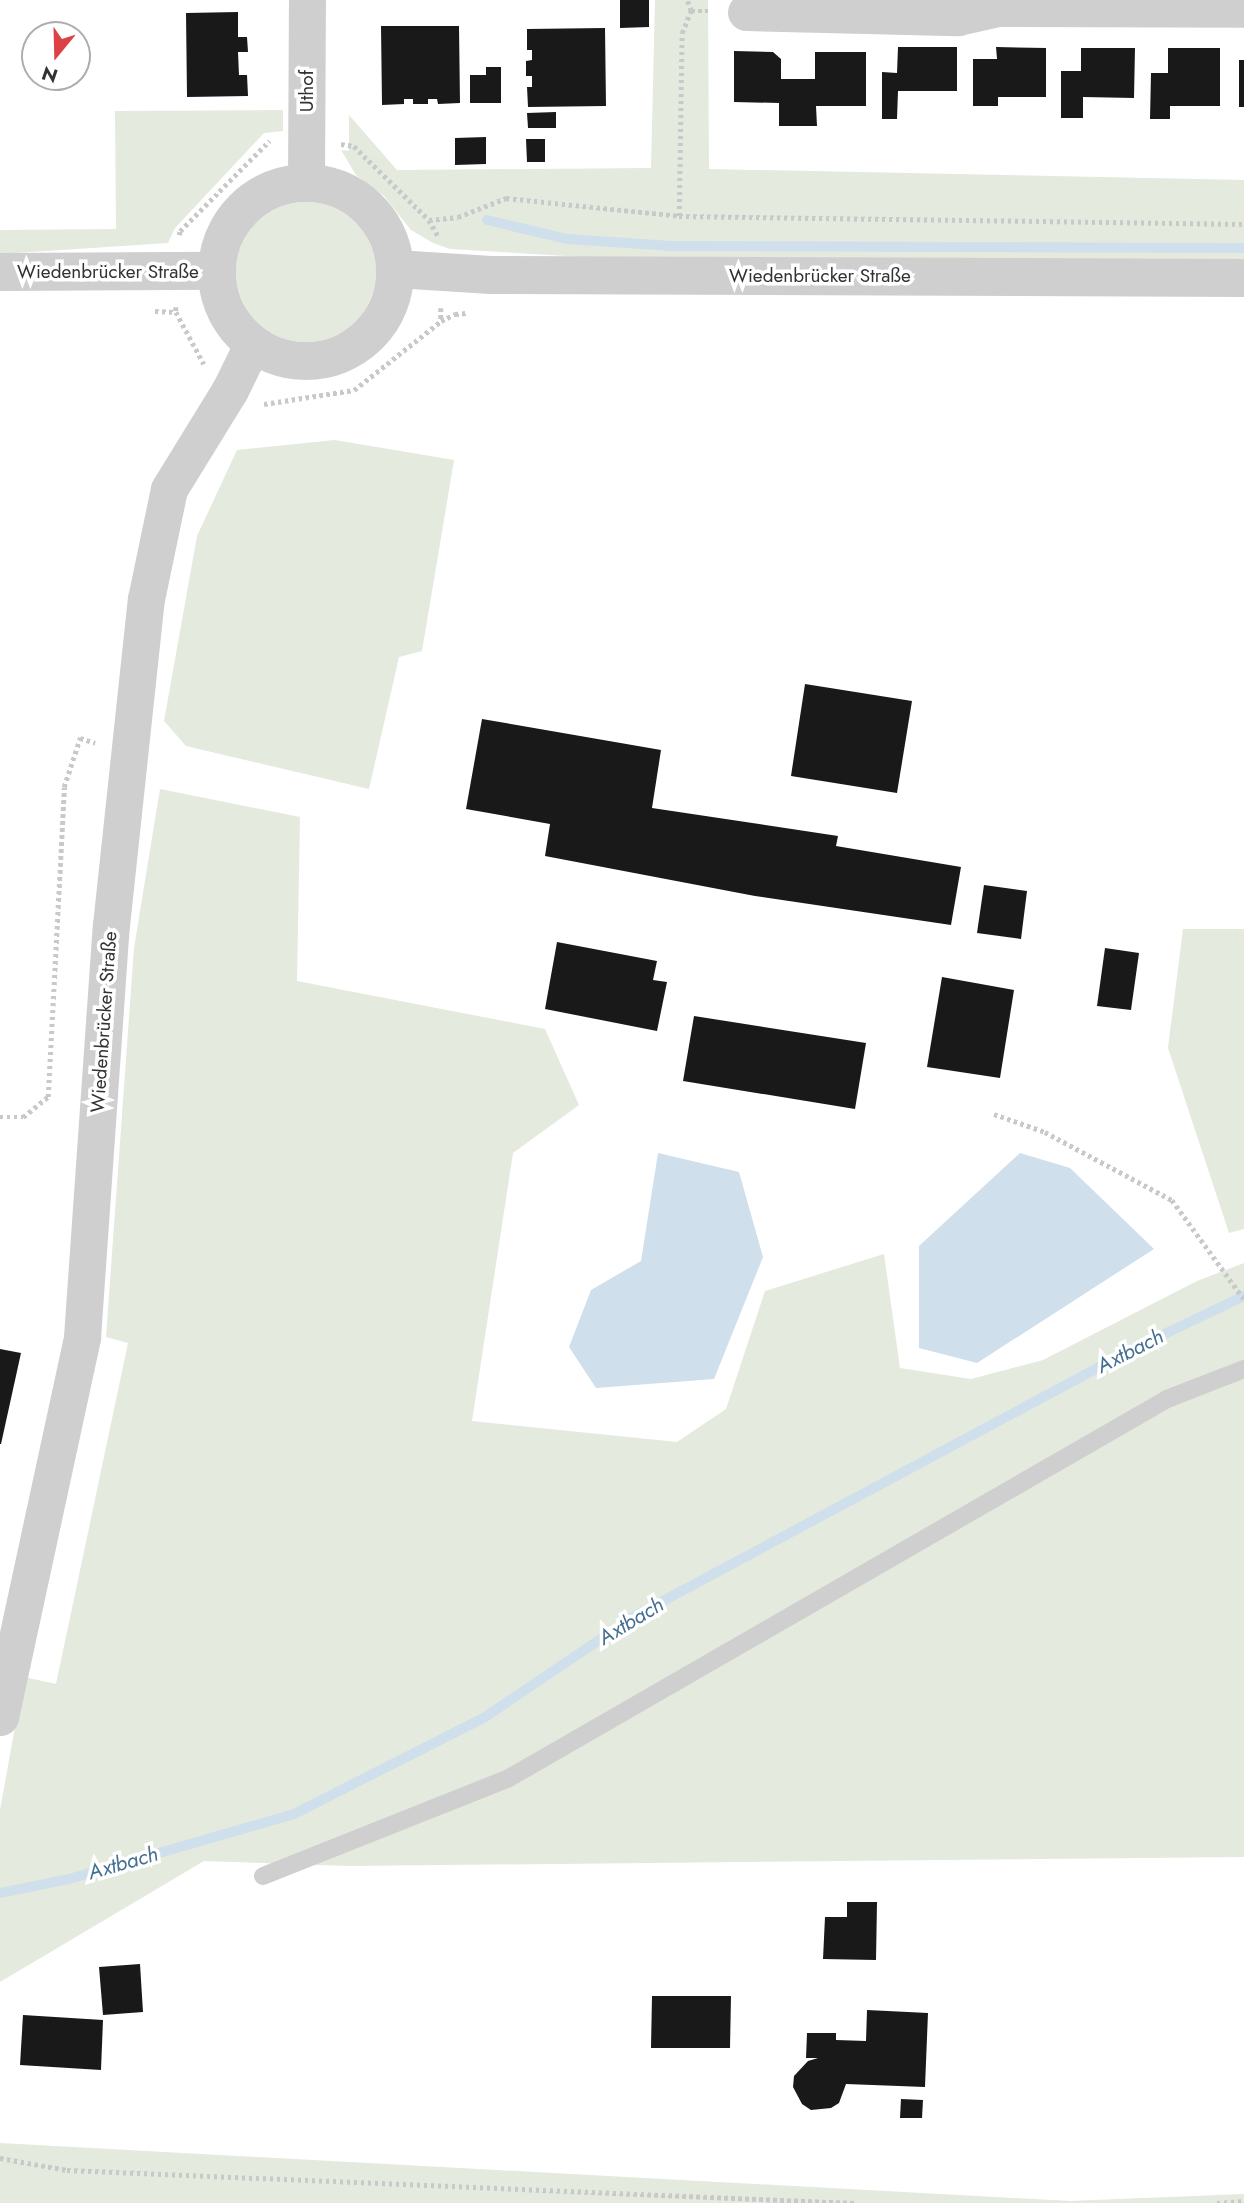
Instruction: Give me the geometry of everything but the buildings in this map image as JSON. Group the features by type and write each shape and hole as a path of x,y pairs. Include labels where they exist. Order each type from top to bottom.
{"street":[{"name":"Uthof","path":"306,181 307,0"},
{"path":"746,12 868,7 1244,9"},
{"path":"306,181 344,190 376,215 392,245 396,269 394,294 383,320 355,348 325,360 287,360 252,345 239,333 222,306 215,271 226,229 242,208 267,190 306,181"},
{"name":"Wiedenbrücker Straße","path":"396,269 491,275 1244,278"},
{"name":"Wiedenbrücker Straße","path":"0,272 215,271"},
{"name":"Wiedenbrücker Straße","path":"0,1717 82,1337 111,925 127,753 146,598 169,489 230,390 252,345"}],"lane":[{"path":"263,1876 509,1778 1167,1399 1244,1368"}],"path":[{"path":"679,216 682,33 691,10 687,0"},
{"path":"180,231 269,141"},
{"path":"354,146 429,219 458,217 506,198 679,216 1244,224"},
{"path":"176,312 208,371"},
{"path":"267,405 354,390 441,321 455,314 479,313"},
{"path":"0,1117 23,1117 48,1097 64,787 80,738 127,753"},
{"path":"994,1114 1045,1132 1172,1200 1244,1299"},
{"path":"0,2158 67,2170 854,2203"},
{"path":"1217,2203 1244,2201"}],"shaded area":[{"path":"655,0 708,0 709,169 1244,180 1244,264 616,259 450,249 411,230 384,196 356,175 341,150 349,151 349,115 397,170 651,168"},
{"path":"283,110 283,131 264,133 175,228 168,243 0,254 0,230 116,229 115,111"},
{"path":"306,202 333,207 355,223 371,245 376,272 371,299 355,321 333,337 306,342 279,337 257,321 241,299 236,272 241,245 257,223 279,207"},
{"path":"335,440 454,460 422,651 399,657 369,789 186,746 164,721 197,536 237,450"},
{"path":"160,789 300,817 297,981 545,1029 579,1105 513,1153 472,1421 677,1442 726,1409 765,1291 884,1254 900,1368 971,1379 1043,1360 1197,1281 1244,1263 1244,1857 347,1866 204,1861 0,1982 0,1810 24,1677 56,1684 128,1343 106,1337 134,948"},
{"path":"1183,929 1244,929 1244,1229 1229,1233 1168,1048"},
{"path":"0,2143 1070,2201 1244,2194 1244,2203 0,2203"}],"water":[{"path":"658,1153 739,1172 763,1257 714,1379 596,1388 569,1347 591,1290 641,1261"},
{"path":"1020,1153 1070,1168 1154,1249 977,1363 919,1348 919,1246"}],"waterway":[{"path":"487,220 567,239 671,246 1244,248"},
{"name":"Axtbach","path":"0,1893 69,1879 294,1814 485,1717 635,1616 1133,1349 1244,1296"}]}
